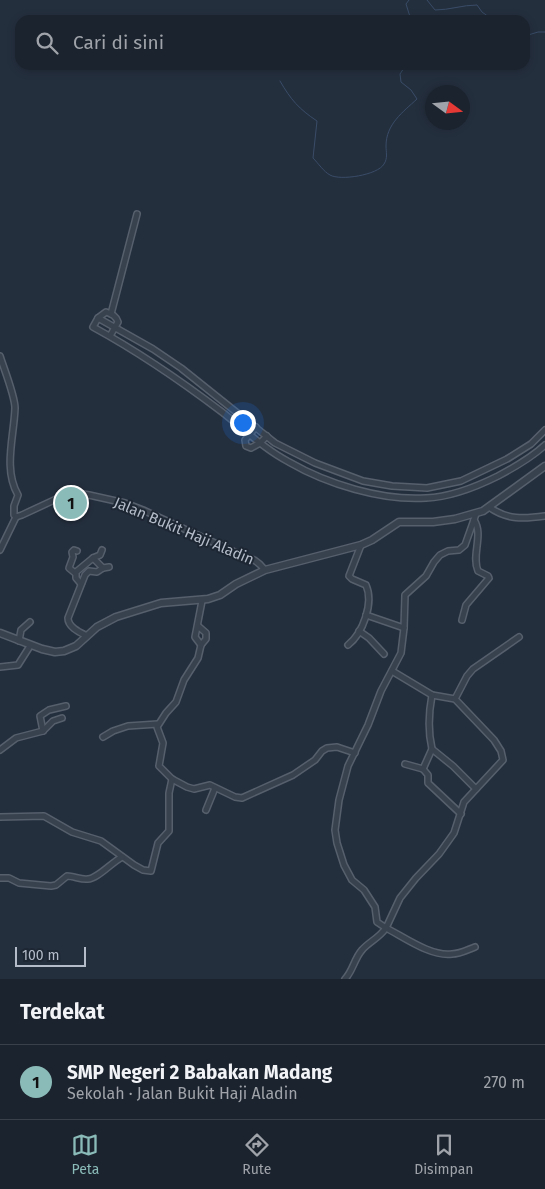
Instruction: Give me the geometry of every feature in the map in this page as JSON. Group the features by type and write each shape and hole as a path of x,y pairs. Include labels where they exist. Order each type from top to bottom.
{"street":[{"path":"112,314 137,214"},
{"path":"110,336 118,322 117,318 106,312 98,318 93,327 148,358 270,451 311,473 346,486 391,497 427,498 463,491 513,468 538,452 545,445"},
{"path":"98,318 153,349 181,368 282,446 315,463 363,481 392,486 427,488 461,481 507,460 531,444 545,430"},
{"path":"0,356 15,406 11,446 11,483 18,495 13,513 16,517"},
{"path":"256,427 246,440 246,446 251,448 267,436"},
{"path":"0,633 30,646 55,652 64,651 76,646 107,621 132,611 160,603 202,601 220,595 236,584 265,570 361,545 399,522 433,522 474,517 544,469"},
{"name":"Jalan Bukit Haji Aladin","path":"0,550 16,517 67,494 77,493 110,499 143,510 241,555 254,559 265,570"},
{"path":"489,507 510,518 545,516"},
{"path":"462,620 466,605 489,578 477,568 475,555 478,535 474,517"},
{"path":"474,517 465,545 458,550 448,551 440,555 426,576 405,595 401,652 376,701 368,725 346,772 339,800 336,830 337,843 350,876 368,895 375,907 377,922 406,939 438,954 453,954 475,947"},
{"path":"348,645 354,639 366,615 368,601 368,591 364,584 349,576 361,545"},
{"path":"75,573 101,554 102,550"},
{"path":"77,551 73,551 73,560 69,568 75,573 76,578 81,584"},
{"path":"87,636 71,626 67,620 86,573 97,572 106,567 93,558"},
{"path":"201,645 195,639 202,601"},
{"path":"366,615 404,628"},
{"path":"19,641 21,630 30,622"},
{"path":"198,626 204,630 205,642 201,645 198,658 184,680 176,702 158,724 157,730 163,743 159,766 172,779 194,789 210,785 235,798 242,798 293,775 315,760 327,748 337,747 355,754"},
{"path":"358,631 369,638 384,654"},
{"path":"455,699 467,676 473,669 519,637"},
{"path":"0,667 18,665 30,646"},
{"path":"345,979 350,974 360,952 380,936 386,928 400,898 449,842 456,830 464,802 503,760 501,751 494,740 455,699 432,695 392,671"},
{"path":"423,770 432,749 430,726 432,695"},
{"path":"43,731 40,716 49,710 66,706"},
{"path":"0,750 16,738 43,731 53,721 62,718"},
{"path":"103,737 128,726 158,724"},
{"path":"432,749 476,789"},
{"path":"404,764 423,770 428,775 428,783 461,814"},
{"path":"0,817 44,816 72,832 101,841 143,870 151,871 158,843 169,830 169,793 172,779"},
{"path":"206,810 215,788"},
{"path":"0,878 9,878 23,884 51,886 56,885 67,876 90,880 96,878 109,865 122,857"}],"waterway":[{"path":"409,0 406,4 409,15"},
{"path":"427,0 435,10 477,5 486,15"},
{"path":"530,34 545,32"},
{"path":"280,81 296,104 317,121 313,158 330,175 350,177 367,174 384,164 387,138 392,125 417,99 411,90 401,82 400,74 403,70"}],"place":[{"name":"SMP Negeri 2 Babakan Madang","path":"71,503"}]}
